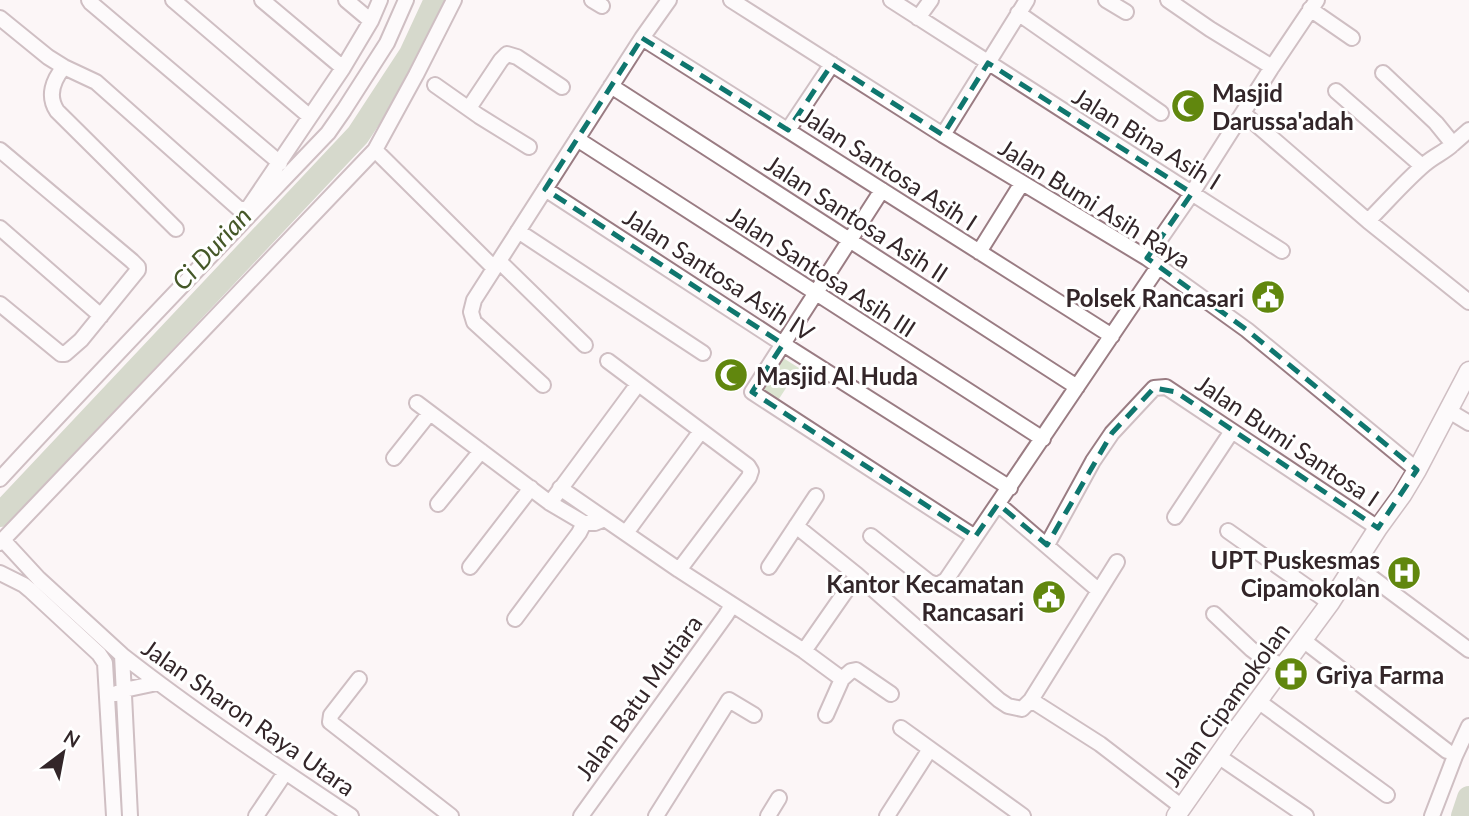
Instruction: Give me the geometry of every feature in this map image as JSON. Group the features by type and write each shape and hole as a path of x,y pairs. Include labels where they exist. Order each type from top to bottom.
{"street":[{"path":"89,0 280,163"},
{"path":"173,0 310,116"},
{"path":"262,0 343,68"},
{"path":"346,0 371,21"},
{"path":"0,18 48,57 96,82 238,208 244,210 250,207 343,68 371,21 380,0"},
{"path":"0,479 328,133 387,43 406,0"},
{"path":"121,655 130,813 112,814 105,663 60,609 31,582 1,541 375,150 454,0"},
{"path":"543,386 474,322 471,312 474,300 669,0"},
{"name":"Jalan Bumi Asih Raya","path":"731,0 943,135 1152,262 1247,330 1417,470"},
{"name":"Jalan Bina Asih I","path":"891,0 1282,251"},
{"path":"918,18 931,0"},
{"path":"943,135 1027,0"},
{"path":"1106,0 1126,12"},
{"path":"1168,0 1272,67"},
{"path":"871,536 929,582 937,586 946,580 1112,336 1192,194 1313,4 1352,38"},
{"path":"1018,13 1161,113"},
{"name":"Jalan Santosa Asih I","path":"642,38 1112,336"},
{"path":"469,108 507,54 517,57 562,87"},
{"path":"788,130 832,64"},
{"path":"64,67 53,85 51,100 57,111 176,229"},
{"path":"1383,73 1436,123 1453,144"},
{"path":"435,85 529,147"},
{"name":"Jalan Santosa Asih II","path":"611,86 1077,387"},
{"path":"1336,91 1422,166"},
{"path":"1243,113 1368,221 1469,302"},
{"path":"1368,221 1422,166 1437,153 1448,149 1469,130"},
{"name":"Jalan Santosa Asih III","path":"577,139 1043,439"},
{"path":"0,150 138,267 81,340 65,354 61,354 0,304"},
{"path":"375,150 585,345"},
{"path":"979,252 1022,183"},
{"name":"Jalan Santosa Asih IV","path":"545,189 1010,488"},
{"path":"882,190 752,392 975,537"},
{"path":"0,228 101,316"},
{"path":"518,231 703,354"},
{"path":"608,361 748,466 751,471 678,570"},
{"name":"Jalan Cipamokolan","path":"1179,811 1330,603 1402,495 1469,371"},
{"path":"550,503 638,384"},
{"name":"Jalan Bumi Santosa I","path":"1047,545 1111,433 1154,388 1167,387 1378,528"},
{"path":"417,403 550,503 584,523 596,523 605,519"},
{"path":"1449,411 1469,423"},
{"path":"394,458 429,414"},
{"path":"1175,517 1232,430"},
{"path":"626,533 701,431"},
{"path":"438,504 481,451"},
{"path":"470,567 530,488"},
{"path":"560,488 842,679"},
{"path":"769,567 816,496"},
{"path":"998,504 1098,590"},
{"path":"515,619 584,523"},
{"path":"796,526 857,575 999,701 1014,709 1021,709 1031,700 1117,562"},
{"path":"1227,531 1330,603"},
{"path":"1355,565 1469,650"},
{"path":"0,573 31,582"},
{"path":"804,651 857,575"},
{"name":"Jalan Batu Mutiara","path":"581,816 732,605"},
{"name":"Jalan Sharon Raya Utara","path":"60,609 157,683 285,774 351,816"},
{"path":"1214,614 1259,656 1283,666"},
{"path":"1303,640 1447,751"},
{"path":"826,715 842,679 851,671 856,670 891,694"},
{"path":"359,680 331,715 330,722 451,816"},
{"path":"107,698 124,690 157,683"},
{"path":"656,816 729,700 754,715"},
{"path":"1031,700 1100,744 1163,791 1179,811"},
{"path":"1258,701 1387,795"},
{"path":"1432,816 1469,726"},
{"path":"901,728 1023,816"},
{"path":"887,816 930,748"},
{"path":"1218,756 1300,815"},
{"path":"256,816 285,774"},
{"path":"768,816 779,798"}],"highlighted area":[{"path":"642,38 788,130 832,64 943,135 988,63 1192,193 1147,258 1247,330 1417,470 1378,528 1176,392 1154,388 1112,433 1047,545 998,504 975,537 752,392 783,344 545,189"}],"green space":[{"path":"780,356 799,368 775,405 756,393"}],"waterway":[{"name":"Ci Durian","path":"0,515 358,135 411,54 436,0"},
{"path":"1463,816 1469,798"}],"place":[{"name":"Masjid Darussa'adah","path":"1188,106"},
{"name":"Polsek Rancasari","path":"1268,297"},
{"name":"Masjid Al Huda","path":"731,375"},
{"name":"UPT Puskesmas Cipamokolan","path":"1404,573"},
{"name":"Kantor Kecamatan Rancasari","path":"1049,597"},
{"name":"Griya Farma","path":"1291,674"}]}
